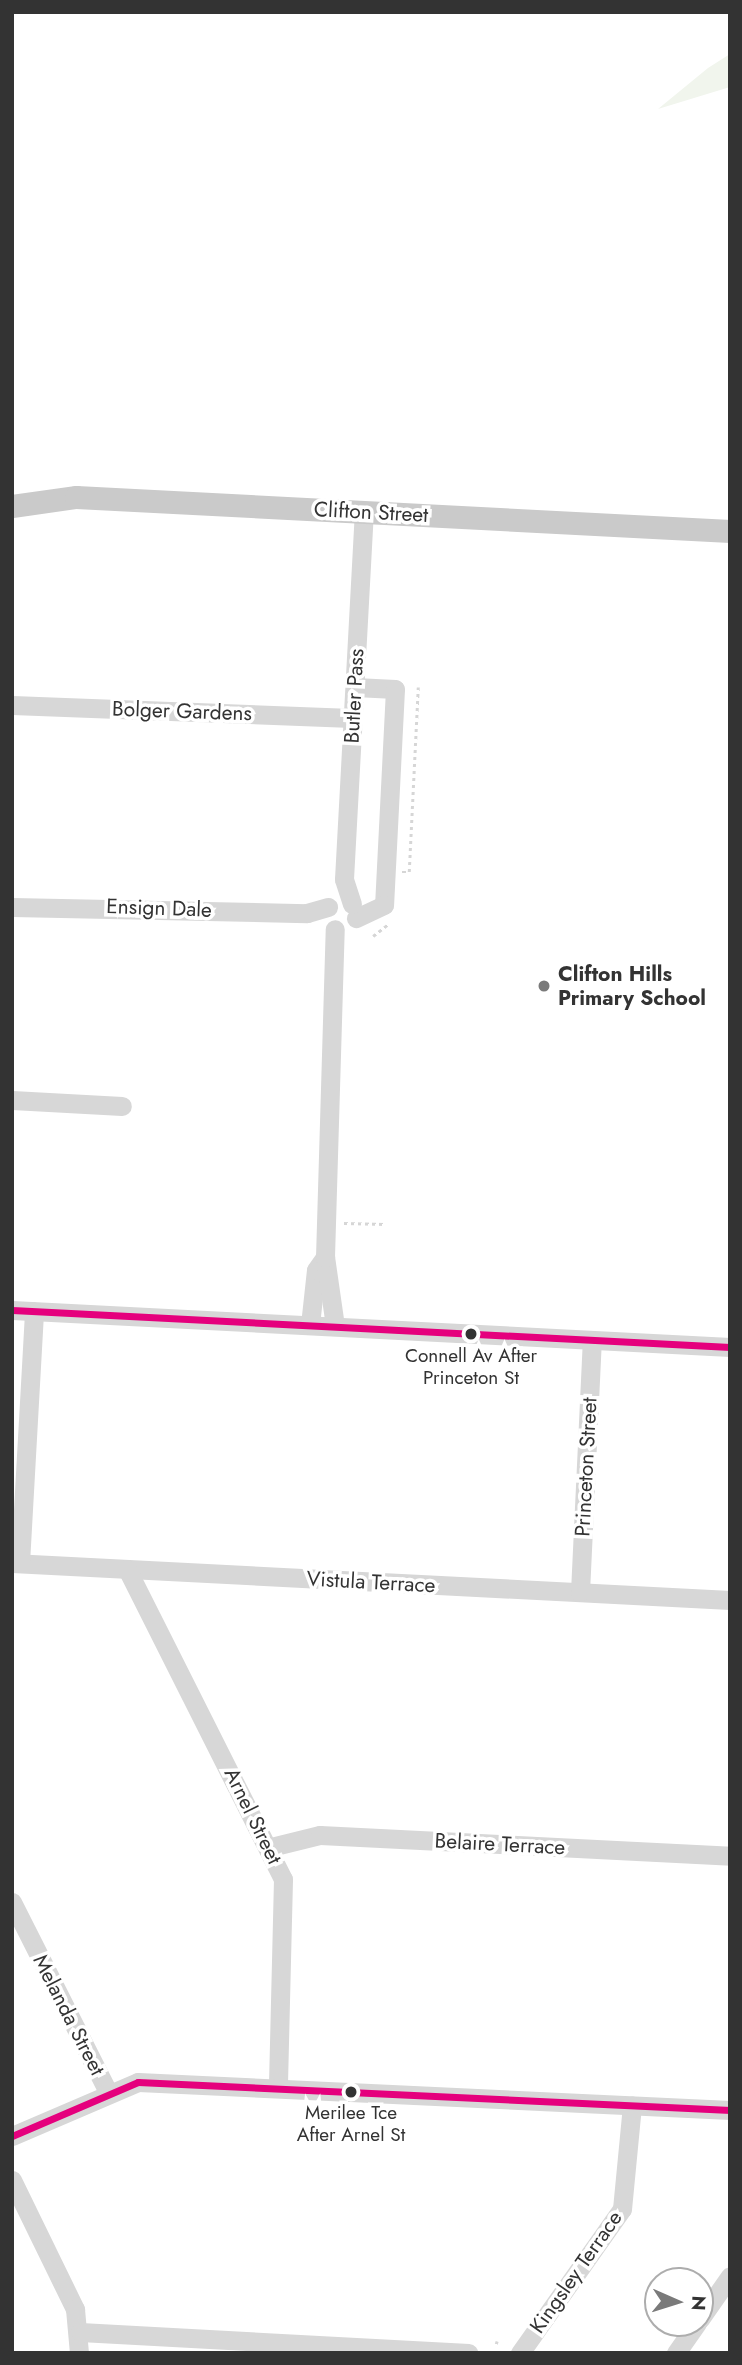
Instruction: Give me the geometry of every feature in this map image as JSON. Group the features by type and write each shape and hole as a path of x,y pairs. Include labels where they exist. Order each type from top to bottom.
{"main road":[{"name":"Clifton Street","path":"12,506 76,497 730,531"}],"street":[{"name":"Butler Pass","path":"335,1326 325,1257 340,916 364,512"},
{"path":"340,916 384,905 395,689 355,687"},
{"name":"Bolger Gardens","path":"12,705 352,718"},
{"name":"Ensign Dale","path":"12,907 340,916"},
{"path":"12,1100 122,1107"},
{"name":"Butler Pass","path":"310,1325 316,1270 325,1257"},
{"path":"12,1310 730,1347"},
{"path":"16,1563 34,1311"},
{"name":"Princeton Street","path":"580,1592 592,1341"},
{"name":"Vistula Terrace","path":"16,1563 730,1600"},
{"name":"Arnel Street","path":"127,1569 271,1847 286,1897 278,2086"},
{"name":"Belaire Terrace","path":"271,1847 320,1835 730,1856"},
{"name":"Melanda Street","path":"12,1902 107,2090"},
{"path":"12,2136 107,2090 149,2081 730,2110"},
{"name":"Kingsley Terrace","path":"520,2353 622,2209 632,2105"},
{"path":"12,2180 75,2309 80,2332 79,2353"},
{"path":"714,2299 730,2276"},
{"path":"80,2332 468,2353"},
{"path":"676,2353 687,2337"}],"path":[{"path":"344,1223 385,1224"}],"shaded area":[{"path":"730,54 730,87 658,109 708,68"}],"transit line":[{"path":"12,1310 730,1347"},
{"path":"12,2136 138,2082 730,2110"}],"place":[{"name":"Clifton Hills Primary School","path":"544,986"},
{"name":"Connell Av After Princeton St","path":"471,1334"},
{"name":"Merilee Tce After Arnel St","path":"351,2092"}]}
